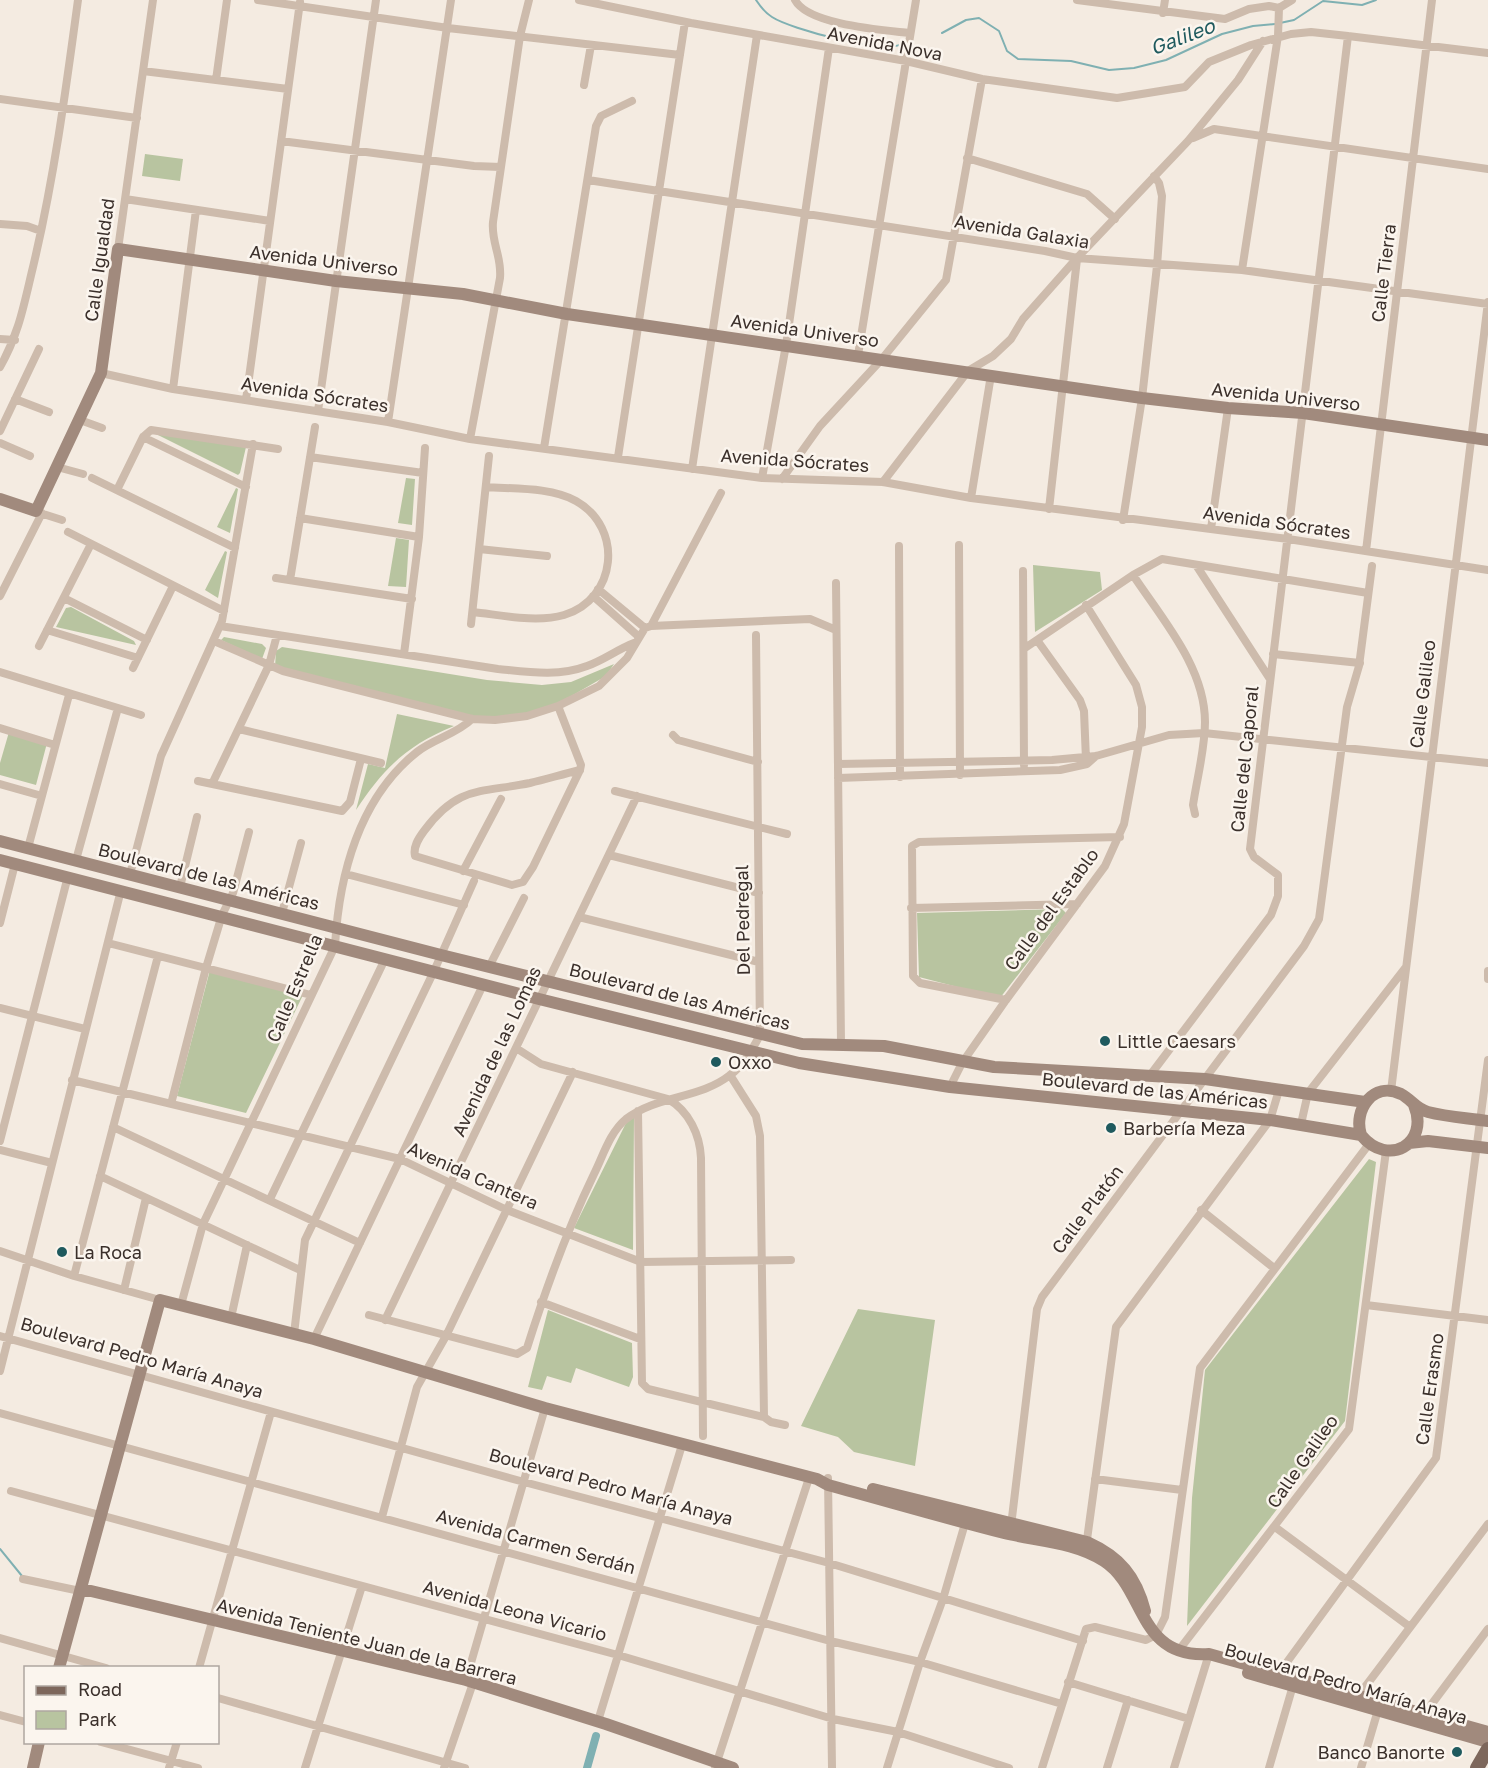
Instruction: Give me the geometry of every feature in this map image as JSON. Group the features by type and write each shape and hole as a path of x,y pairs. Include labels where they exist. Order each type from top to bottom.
{"main road":[{"path":"1477,1768 1488,1749"},
{"path":"1486,1768 1488,1764"}],"street":[{"path":"0,367 15,340 41,231 63,108 78,0"},
{"name":"Calle Igualdad","path":"39,512 57,467 101,373 153,0"},
{"path":"216,80 227,0"},
{"path":"258,0 300,3 448,28 680,55"},
{"path":"318,411 376,0"},
{"path":"388,422 429,160 451,0"},
{"path":"470,439 501,264 492,227 520,36 529,0"},
{"name":"Avenida Nova","path":"579,0 829,48 906,57 982,79 1117,98 1185,87 1209,62 1263,41"},
{"path":"858,355 916,0"},
{"path":"1077,0 1163,13 1225,19 1270,3 1279,11"},
{"path":"1163,13 1165,0"},
{"path":"1242,270 1278,32 1279,11 1292,0"},
{"name":"Calle Tierra","path":"1366,551 1432,0"},
{"path":"795,1 816,15 842,23 909,33"},
{"path":"246,400 300,3"},
{"path":"618,457 686,22"},
{"path":"883,482 968,371 993,356 1011,339 1023,319 1077,258 1188,141 1238,80 1263,41 1278,32 1311,32 1488,53"},
{"path":"692,469 757,35"},
{"name":"Calle del Caporal","path":"1151,1074 1255,939 1276,904 1278,875 1251,853 1262,738 1284,581 1348,36"},
{"path":"584,85 591,45"},
{"path":"762,478 786,345 829,48"},
{"path":"143,71 288,89"},
{"path":"782,479 826,419 882,359 941,289 949,268 982,79"},
{"path":"0,99 137,118"},
{"path":"544,448 598,120 632,102"},
{"path":"1188,141 1210,129 1488,169"},
{"path":"281,141 501,167"},
{"path":"967,158 1087,194 1115,219"},
{"path":"1123,520 1142,398 1157,266 1162,196 1159,183 1154,176"},
{"name":"Avenida Galaxia","path":"588,180 953,236 1077,258 1114,259 1157,266 1242,270 1488,303"},
{"path":"125,199 270,221"},
{"path":"173,389 196,210"},
{"path":"0,224 27,226 41,231"},
{"name":"Avenida Universo","path":"118,249 336,281 496,300 567,314 1142,398 1228,408 1303,413 1488,440"},
{"path":"1049,509 1065,387 1077,258"},
{"name":"Calle Galileo","path":"1391,1091 1488,303"},
{"path":"0,339 15,340"},
{"path":"0,430 39,348"},
{"name":"Avenida Sócrates","path":"101,373 173,389 388,422 470,439 762,478 883,482 971,498 1123,520 1288,539 1488,570"},
{"path":"971,498 991,375"},
{"path":"15,399 49,412"},
{"path":"1211,529 1228,408"},
{"path":"80,420 102,428"},
{"path":"290,580 315,428"},
{"path":"117,490 143,437 151,430 159,429 278,449"},
{"path":"143,437 246,488"},
{"path":"0,442 30,456"},
{"path":"130,874 160,756 214,641 224,611 253,444"},
{"path":"404,654 419,537 425,447"},
{"path":"471,624 489,456"},
{"path":"310,457 423,473"},
{"path":"57,467 83,474"},
{"path":"93,478 235,548"},
{"path":"473,612 553,617 577,610 596,593 606,573 609,553 604,530 595,515 575,500 563,496 486,487"},
{"path":"219,626 498,669 562,673 588,666 636,639 648,627 721,493"},
{"path":"0,499 62,519"},
{"path":"0,596 39,512"},
{"path":"300,518 419,537"},
{"path":"68,532 224,611"},
{"path":"39,646 91,544"},
{"path":"959,545 960,775"},
{"path":"899,546 900,777"},
{"path":"479,549 547,556"},
{"path":"1025,648 1086,605 1133,575 1162,560 1284,581 1368,592"},
{"path":"1196,566 1270,679"},
{"path":"1342,746 1347,707 1360,663 1372,566"},
{"path":"1023,571 1025,771"},
{"path":"1133,575 1196,676 1204,704 1204,733 1193,805 1196,814"},
{"path":"276,578 412,599"},
{"path":"836,583 841,1043"},
{"path":"133,668 173,586"},
{"path":"596,593 648,627 810,619 836,630"},
{"path":"596,593 636,639"},
{"path":"64,598 147,640"},
{"name":"Calle del Establo","path":"950,1087 962,1063 1006,1000 1105,866 1120,837 1143,718 1136,686 1086,605"},
{"path":"47,630 138,658"},
{"path":"213,782 269,665 277,635"},
{"name":"Del Pedregal","path":"446,1336 517,1354 522,1353 527,1348 566,1233 611,1139 624,1121 638,1111 668,1099 708,1088 730,1075 750,1053 760,1035 756,635"},
{"path":"214,641 269,665 472,719 515,718 558,706 599,686 627,658 636,639"},
{"path":"1037,640 1080,700 1084,711 1086,760"},
{"path":"1273,654 1360,663"},
{"path":"0,672 69,695 141,715"},
{"path":"28,848 69,695"},
{"path":"558,706 580,761 580,770 523,882 512,885 420,860 414,854 420,837 440,813 460,798 479,789 528,783 580,770"},
{"path":"76,860 118,708"},
{"name":"Calle Estrella","path":"181,1305 203,1224 334,946 346,874 365,816 399,767 432,742 462,727 472,719"},
{"path":"0,728 55,745"},
{"path":"238,729 381,763"},
{"path":"838,778 1060,770 1139,742 1184,733 1262,738 1488,763"},
{"path":"673,735 678,740 758,762"},
{"name":"Calle Platón","path":"1011,1529 1039,1303 1315,928 1322,912 1342,746"},
{"path":"198,781 213,782 342,811 350,802 361,759"},
{"path":"838,764 1086,760"},
{"path":"0,784 42,796"},
{"path":"615,790 787,834"},
{"name":"Avenida de las Lomas","path":"385,1320 637,796"},
{"path":"463,871 501,799"},
{"path":"180,887 197,817"},
{"path":"171,1104 206,968 222,915 233,893 249,832"},
{"path":"1006,1000 916,980 912,971 910,849 915,843 1120,837"},
{"name":"Boulevard de las Américas","path":"0,841 547,982 802,1044 841,1043 884,1046 962,1063 994,1067 1205,1078 1365,1102"},
{"path":"282,913 301,843"},
{"path":"609,855 759,893"},
{"name":"Boulevard de las Américas","path":"0,860 222,915 750,1053 950,1087 1301,1124 1365,1140 1386,1151"},
{"path":"0,923 15,864"},
{"path":"346,874 464,905"},
{"path":"0,1141 68,876"},
{"path":"294,1334 305,1240 434,971 474,881"},
{"path":"0,1371 4,1337 28,1261 121,890"},
{"path":"489,967 524,898"},
{"path":"911,908 1077,904"},
{"path":"579,917 759,962"},
{"path":"108,943 311,995"},
{"path":"74,1276 158,956"},
{"path":"270,1199 385,958"},
{"path":"1301,1124 1308,1093 1407,966"},
{"path":"1488,971 1488,979"},
{"path":"314,1339 483,984"},
{"path":"0,1008 85,1029"},
{"path":"799,1063 802,1044"},
{"path":"516,1048 541,1064 668,1099 688,1118 700,1147 703,1436"},
{"name":"Calle Erasmo","path":"1279,1673 1436,1458 1455,1316 1482,1147 1481,1124 1488,1060"},
{"path":"382,1517 417,1387 446,1336 573,1072"},
{"path":"730,1075 756,1116 760,1136 764,1417"},
{"name":"Avenida Cantera","path":"72,1080 400,1159 507,1210 641,1262 791,1260"},
{"path":"1086,1547 1116,1326 1270,1120 1279,1090"},
{"path":"1042,1768 1086,1629 1092,1626 1146,1640 1156,1635 1167,1606 1200,1368 1365,1140 1359,1117 1365,1102 1381,1092 1391,1091 1401,1094 1427,1112 1481,1124"},
{"path":"1409,1143 1418,1124 1414,1105"},
{"path":"638,1111 641,1381 644,1386 764,1417 771,1422 785,1425"},
{"path":"113,1127 224,1177 360,1243"},
{"path":"1386,1151 1396,1150 1409,1143 1428,1141 1482,1147"},
{"path":"0,1150 52,1162"},
{"name":"Calle Galileo","path":"1179,1650 1349,1430 1386,1151"},
{"path":"100,1176 300,1270"},
{"path":"124,1290 146,1198"},
{"path":"1201,1210 1274,1268"},
{"path":"231,1317 248,1245"},
{"path":"0,1251 74,1276 314,1339 545,1408 966,1518 1110,1553 1128,1570 1140,1592 1144,1618 1156,1635"},
{"path":"61,1662 160,1300"},
{"path":"542,1302 640,1339"},
{"path":"1366,1305 1488,1320"},
{"path":"369,1316 446,1336"},
{"name":"Boulevard Pedro María Anaya","path":"4,1337 524,1482 829,1563 1083,1641"},
{"path":"445,1766 469,1682 483,1618 505,1551 545,1408"},
{"path":"200,1666 271,1412"},
{"name":"Avenida Carmen Serdán","path":"0,1413 761,1620 830,1641 920,1662 1062,1704"},
{"path":"598,1721 682,1444"},
{"path":"1095,1479 1182,1490"},
{"path":"716,1765 738,1690 785,1551 820,1480"},
{"path":"820,1480 829,1563 832,1768"},
{"name":"Avenida Leona Vicario","path":"10,1491 618,1654 833,1719 898,1732 1009,1768"},
{"path":"887,1768 920,1662 943,1599 966,1518"},
{"path":"1359,1700 1410,1627 1488,1524"},
{"path":"1275,1527 1410,1627"},
{"name":"Avenida Teniente Juan de la Barrera","path":"23,1579 80,1592 91,1591 469,1682 598,1721 716,1765 733,1768"},
{"path":"305,1768 362,1586"},
{"path":"1425,1713 1488,1629"},
{"name":"Boulevard Pedro María Anaya","path":"1156,1635 1179,1650 1359,1700 1425,1713 1488,1732"},
{"path":"0,1638 61,1662 91,1666"},
{"path":"1174,1768 1204,1657"},
{"name":"Boulevard Pedro María Anaya","path":"1204,1657 1279,1673 1294,1682"},
{"path":"1068,1682 1189,1719"},
{"path":"1269,1768 1294,1682"},
{"path":"219,1698 445,1766 465,1768"},
{"path":"1107,1768 1128,1700"},
{"name":"Boulevard Pedro María Anaya","path":"1359,1700 1378,1710 1488,1742"},
{"path":"1361,1768 1378,1710"},
{"path":"0,1715 24,1721"},
{"path":"33,1768 39,1744"},
{"path":"104,1744 170,1764 198,1768"},
{"path":"170,1764 177,1744"}],"green space":[{"path":"145,154 183,159 180,181 142,176"},
{"path":"156,434 246,447 240,473 238,475"},
{"path":"406,478 415,479 412,525 398,523"},
{"path":"236,488 238,489 230,533 217,527"},
{"path":"396,538 409,540 406,587 388,586"},
{"path":"225,551 227,552 218,598 205,590"},
{"path":"1033,565 1100,572 1102,590 1035,632"},
{"path":"71,607 134,641 136,645 56,627 66,608"},
{"path":"224,637 262,644 266,648 262,659 221,640"},
{"path":"282,647 487,680 542,685 571,682 614,664 606,676 549,709 491,721 275,667 276,651"},
{"path":"397,714 454,726 437,733 409,750 386,770 356,810 368,764 385,768"},
{"path":"9,732 47,743 36,785 0,775 0,763"},
{"path":"1062,909 1066,913 1000,998 919,977 917,913"},
{"path":"210,970 303,995 246,1113 177,1096"},
{"path":"634,1117 633,1250 574,1228 627,1121"},
{"path":"1369,1159 1376,1162 1345,1421 1187,1626 1192,1498 1205,1370"},
{"path":"858,1309 935,1320 915,1466 854,1452 838,1437 801,1426"},
{"path":"548,1310 632,1343 633,1377 629,1387 576,1368 571,1383 547,1376 542,1390 528,1387"}],"waterway":[{"name":"Galileo","path":"756,0 772,17 797,28 837,39 877,46 902,44"},
{"name":"Galileo","path":"1280,23 1294,20 1323,1 1362,5 1376,0"},
{"name":"Galileo","path":"942,33 966,20 979,18 999,31 1007,51 1018,59 1071,61 1109,70 1134,68 1166,60 1222,34 1253,26 1275,24"},
{"path":"0,1549 22,1576"},
{"path":"587,1768 596,1736"}],"place":[{"name":"Little Caesars","path":"1105,1041"},
{"name":"Oxxo","path":"716,1062"},
{"name":"Barbería Meza","path":"1111,1128"},
{"name":"La Roca","path":"62,1252"},
{"name":"Banco Banorte","path":"1457,1752"}]}
